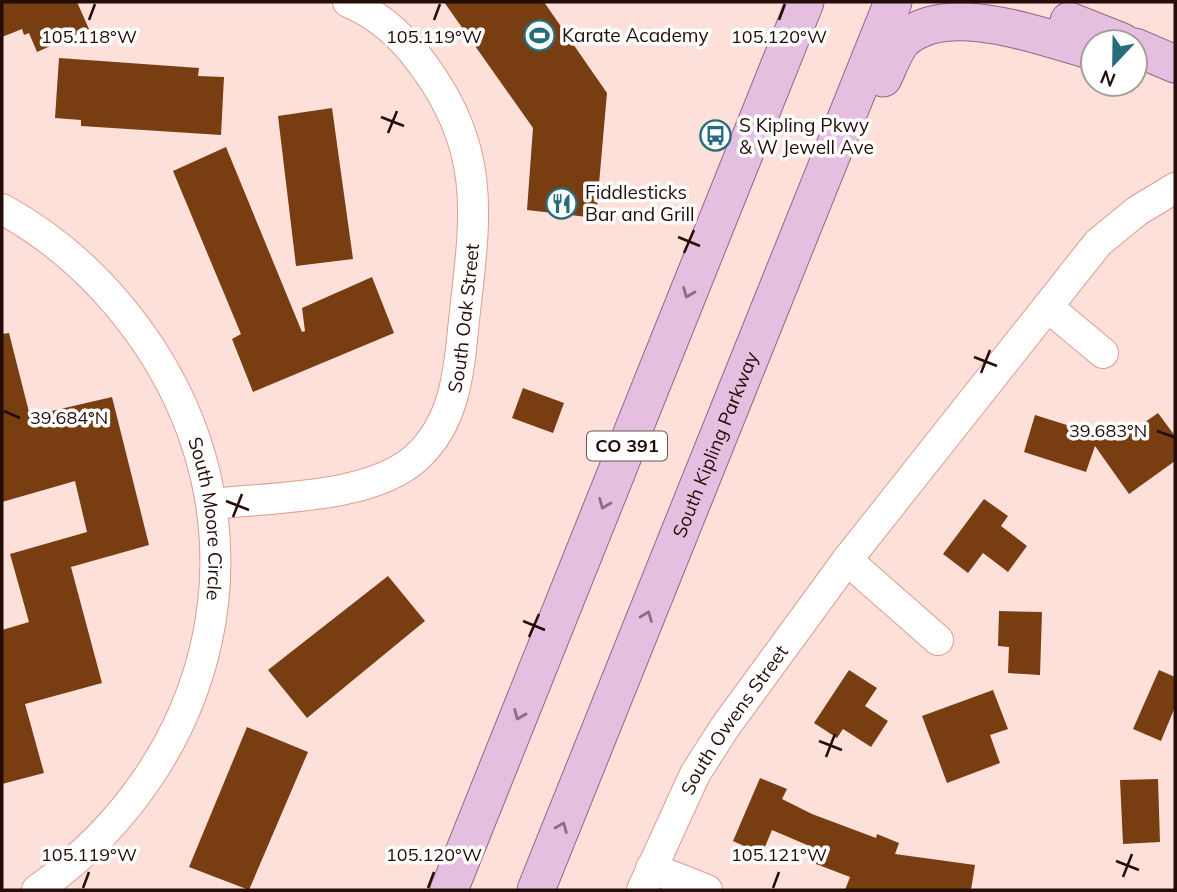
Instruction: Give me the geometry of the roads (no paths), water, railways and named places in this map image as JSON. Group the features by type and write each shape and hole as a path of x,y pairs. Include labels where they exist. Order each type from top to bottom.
{"main road":[{"path":"706,248 747,96 780,2"},
{"name":"CO 391","path":"449,890 805,2"},
{"name":"South Kipling Parkway","path":"536,890 893,2"},
{"path":"1023,2 1087,28"},
{"path":"789,263 902,41 915,27 940,14 965,12 1011,23 1079,46"},
{"path":"1149,53 1175,64"},
{"path":"1149,64 1175,69"}],"street":[{"name":"South Oak Street","path":"212,504 342,489 373,481 416,458 446,419 452,401 458,374 475,216 471,166 456,117 414,51 378,19 348,2"},
{"name":"South Owens Street","path":"647,879 695,774 847,560 1098,243 1137,211 1175,188"},
{"name":"South Moore Circle","path":"2,209 50,239 102,284 138,329 161,365 187,417 212,504 217,557 212,616 196,678 173,734 146,783 110,829 60,874 37,890"},
{"path":"1049,308 1103,353"},
{"path":"847,560 938,640"},
{"path":"647,879 707,890"}],"place":[{"name":"Karate Academy","path":"539,35"},
{"name":"S Kipling Pkwy & W Jewell Ave","path":"716,136"},
{"name":"Fiddlesticks Bar and Grill","path":"562,203"}]}
